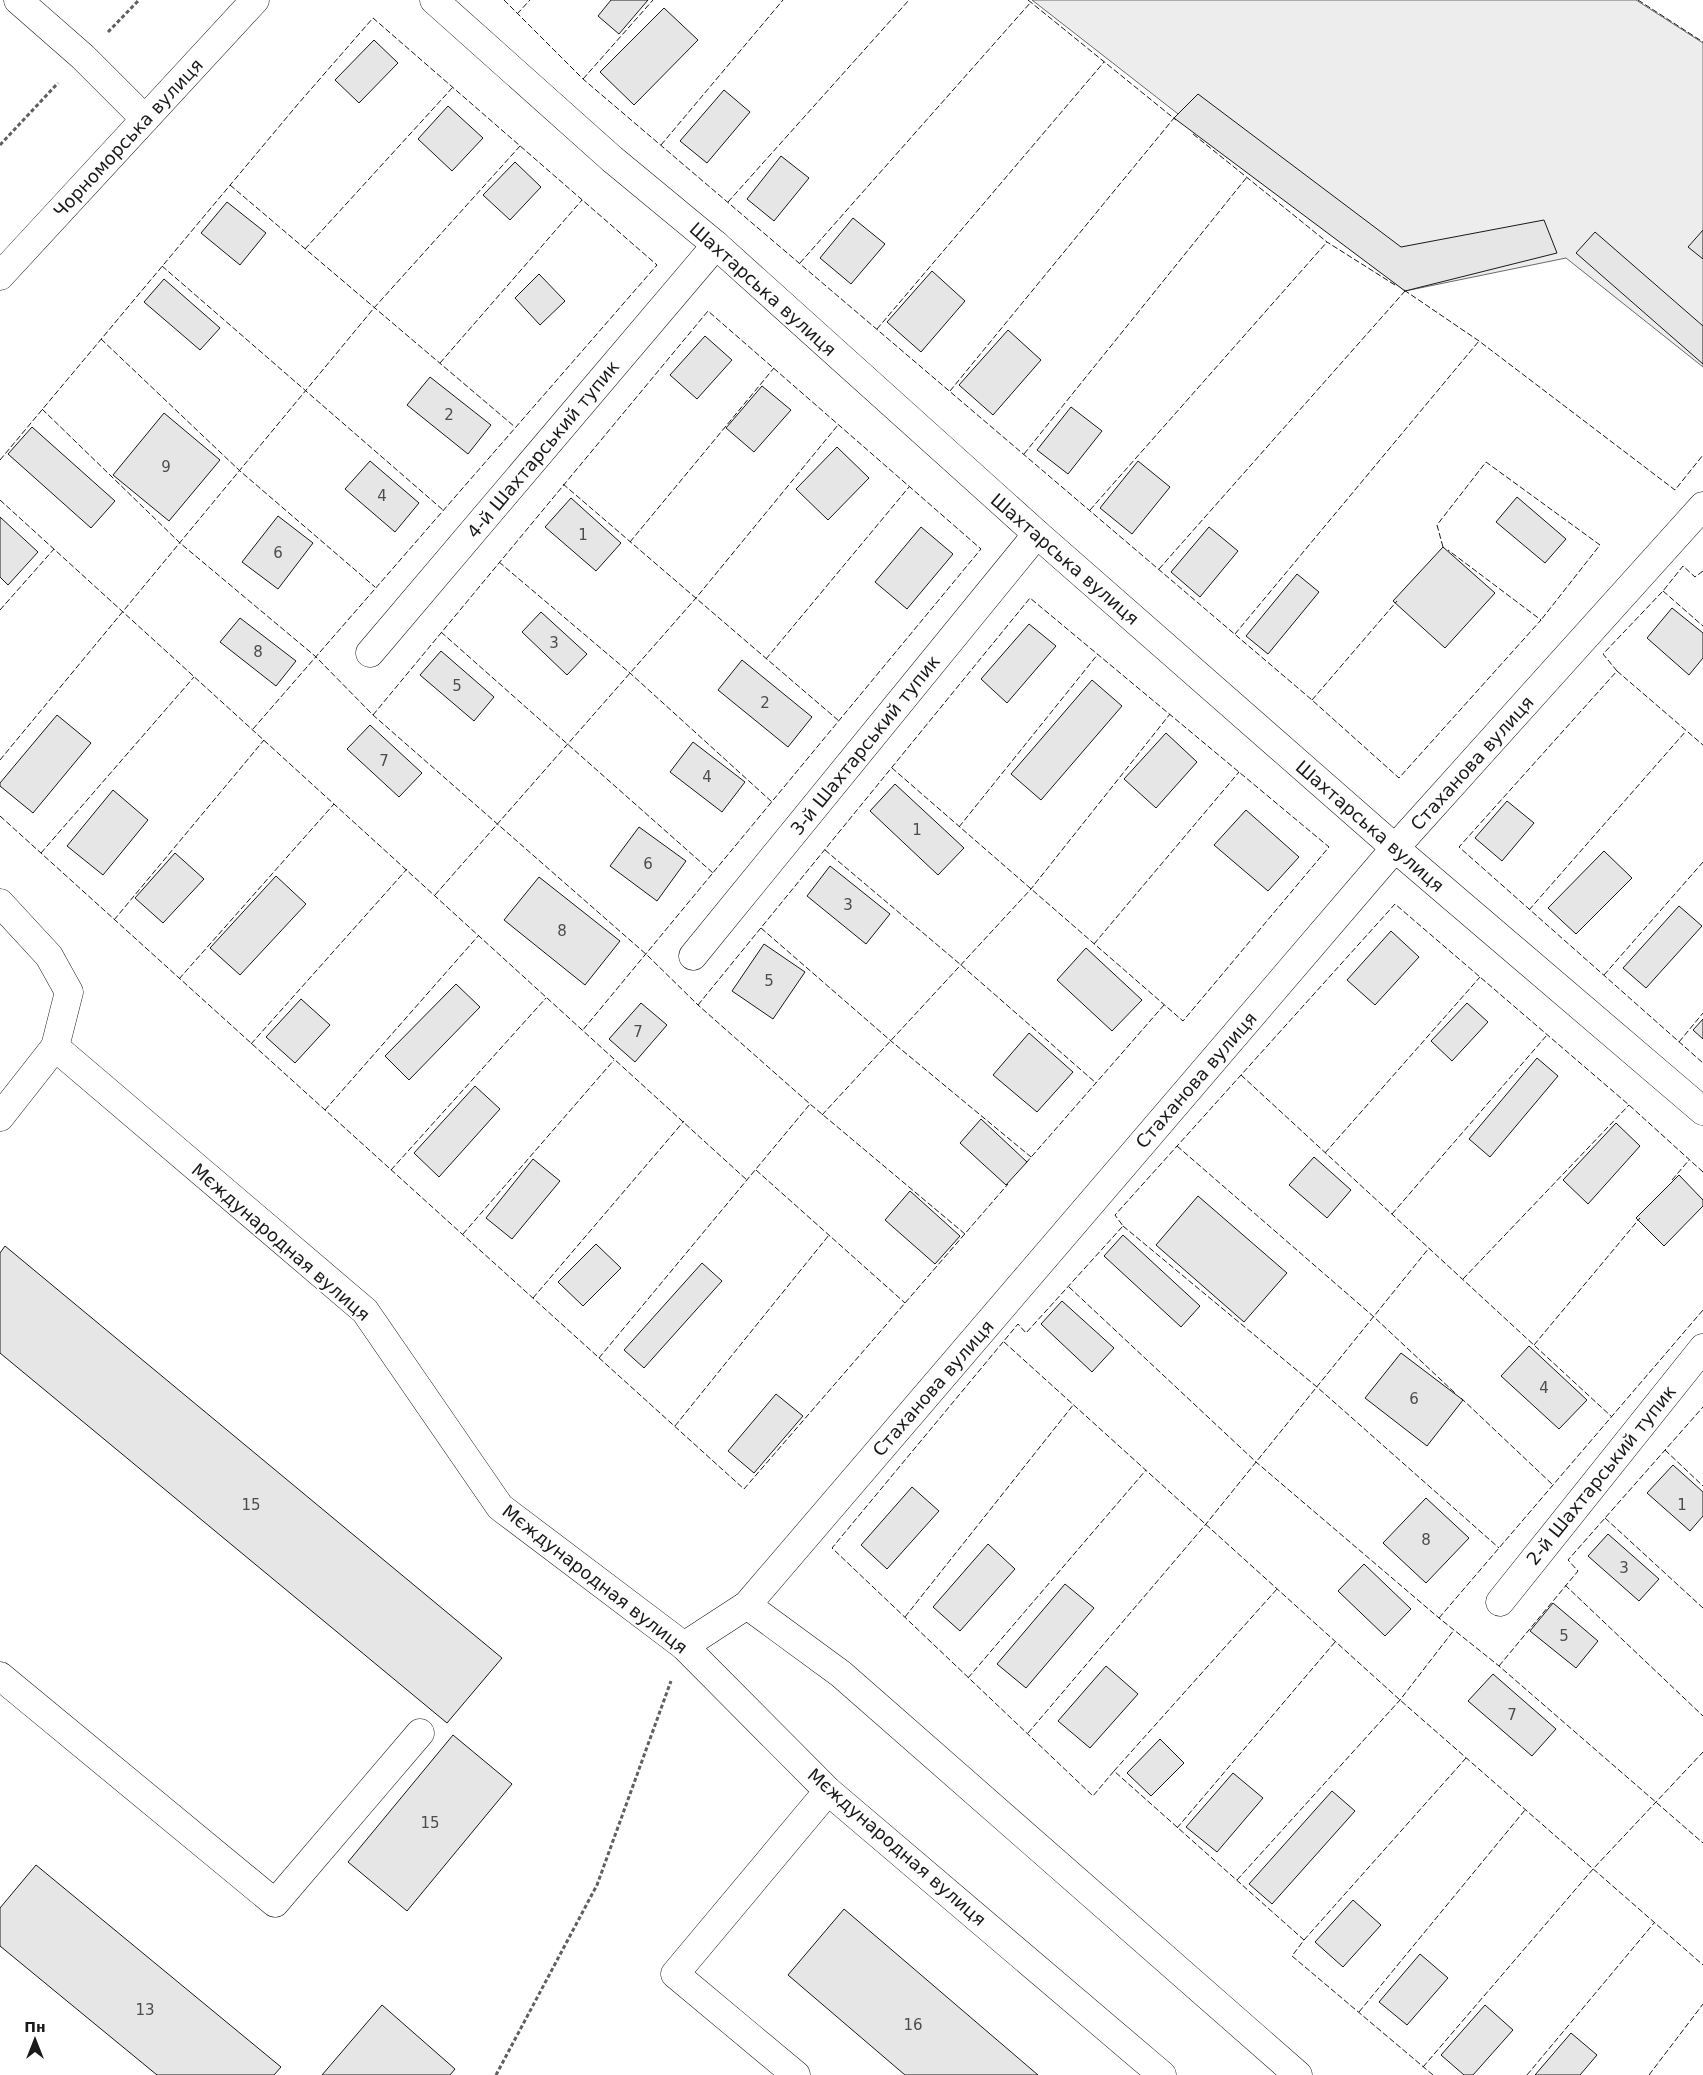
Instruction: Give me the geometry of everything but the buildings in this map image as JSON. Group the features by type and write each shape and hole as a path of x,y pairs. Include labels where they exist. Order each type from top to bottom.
{"street":[{"path":"18,0 83,57 146,119"},
{"name":"Чорноморська вулиця","path":"0,276 255,0"},
{"name":"Шахтарська вулиця","path":"434,0 612,159 716,245 1037,534 1395,848 1703,1111"},
{"name":"4-й Шахтарський тупик","path":"370,653 716,245"},
{"name":"Стаханова вулиця","path":"684,1646 747,1605 1395,848 1703,506"},
{"name":"3-й Шахтарський тупик","path":"693,956 1037,534"},
{"path":"0,903 49,956 70,992 55,1047 0,1117"},
{"name":"Мєждународная вулиця","path":"55,1047 365,1311 500,1507 684,1646 828,1791 1162,2075"},
{"name":"2-й Шахтарський тупик","path":"1500,1602 1703,1348"},
{"path":"747,1605 841,1674 1298,2075"},
{"path":"0,1676 275,1903 420,1733"},
{"path":"796,2075 675,1974 828,1791"}],"path":[{"path":"496,2075 597,1885 684,1646"}],"shaded area":[{"path":"1032,0 1636,0 1703,43 1703,367 1566,258 1405,291"}],"fence":[{"path":"504,0 583,79 1312,700 1399,778 1541,620 1448,550"},
{"path":"517,14 530,0"},
{"path":"583,79 653,0"},
{"path":"661,145 783,0"},
{"path":"728,202 909,0"},
{"path":"1028,0 1176,120"},
{"path":"1638,0 1703,42"},
{"path":"800,263 1031,2"},
{"path":"0,460 298,104 373,18 657,265 253,729"},
{"path":"877,329 1104,62"},
{"path":"305,249 453,87"},
{"path":"950,391 1174,118"},
{"path":"1193,134 1327,242 1395,285"},
{"path":"0,760 374,308 520,146"},
{"path":"1024,454 1247,177"},
{"path":"230,185 515,427"},
{"path":"440,363 582,200"},
{"path":"1090,510 1327,242"},
{"path":"162,266 443,510"},
{"path":"1404,290 1479,341 1675,490 1703,455"},
{"path":"1159,569 1405,291"},
{"path":"373,715 708,311 981,549 582,1031"},
{"path":"101,339 240,471 375,587"},
{"path":"1235,634 1479,341"},
{"path":"630,542 774,368"},
{"path":"42,409 180,543 315,656 373,715 647,955 698,1005 810,1104 965,1234"},
{"path":"435,895 696,598 838,425"},
{"path":"1443,547 1437,525 1486,462 1600,545 1541,620"},
{"path":"563,484 839,721"},
{"path":"766,659 909,487"},
{"path":"0,500 748,1181"},
{"path":"0,610 54,549"},
{"path":"499,562 630,673 772,802"},
{"path":"1703,571 1695,577 1683,566 1663,591 1603,654 1617,671 1459,847 1703,1063"},
{"path":"1663,591 1703,626"},
{"path":"698,1005 1030,598 1329,847 1183,1021 892,768"},
{"path":"1312,700 1397,601"},
{"path":"441,632 713,873"},
{"path":"959,827 1098,654"},
{"path":"1617,671 1703,745"},
{"path":"41,853 194,677"},
{"path":"822,1115 1031,889 1170,714"},
{"path":"1529,910 1686,731"},
{"path":"114,920 264,740"},
{"path":"1094,944 1239,772"},
{"path":"179,979 334,804"},
{"path":"0,816 744,1489 1008,1184"},
{"path":"825,850 1096,1083"},
{"path":"1604,975 1703,862"},
{"path":"251,1044 407,869"},
{"path":"1433,2075 1292,1956 1304,1940 1114,1771 1093,1796 832,1548 1018,1324 1026,1333 1123,1226 1115,1215 1395,904 1629,1105 1703,1172"},
{"path":"761,928 891,1041 1031,1157"},
{"path":"325,1110 479,935"},
{"path":"1325,1153 1480,977"},
{"path":"391,1170 546,998"},
{"path":"1026,1163 1164,1005"},
{"path":"1679,1042 1703,1013"},
{"path":"1392,1214 1547,1035"},
{"path":"463,1234 614,1060"},
{"path":"1241,1075 1612,1417"},
{"path":"599,1358 810,1104"},
{"path":"1463,1279 1629,1105"},
{"path":"533,1298 684,1121"},
{"path":"1177,1146 1374,1317 1455,1393"},
{"path":"1672,1180 1689,1160"},
{"path":"756,1170 905,1303"},
{"path":"1534,1345 1640,1218"},
{"path":"1123,1226 1317,1387 1499,1548"},
{"path":"675,1426 829,1235"},
{"path":"1028,1733 1206,1524 1429,1248"},
{"path":"1069,1287 1256,1462 1439,1618 1499,1666 1703,1843"},
{"path":"1439,1618 1703,1310"},
{"path":"1004,1342 1400,1700 1703,1965"},
{"path":"1461,1398 1553,1485"},
{"path":"905,1617 1074,1404"},
{"path":"1499,1666 1578,1571 1568,1560 1703,1407"},
{"path":"1665,1450 1703,1486"},
{"path":"968,1678 1146,1470"},
{"path":"1605,1518 1703,1608"},
{"path":"1565,1585 1703,1716"},
{"path":"1114,1771 1277,1589"},
{"path":"1237,1880 1400,1700 1454,1630"},
{"path":"1177,1828 1335,1642"},
{"path":"1423,2067 1593,1869 1703,1752"},
{"path":"1304,1940 1466,1758"},
{"path":"1359,2012 1525,1810"},
{"path":"1527,2075 1654,1923"},
{"path":"1649,2075 1703,2004"}]}
